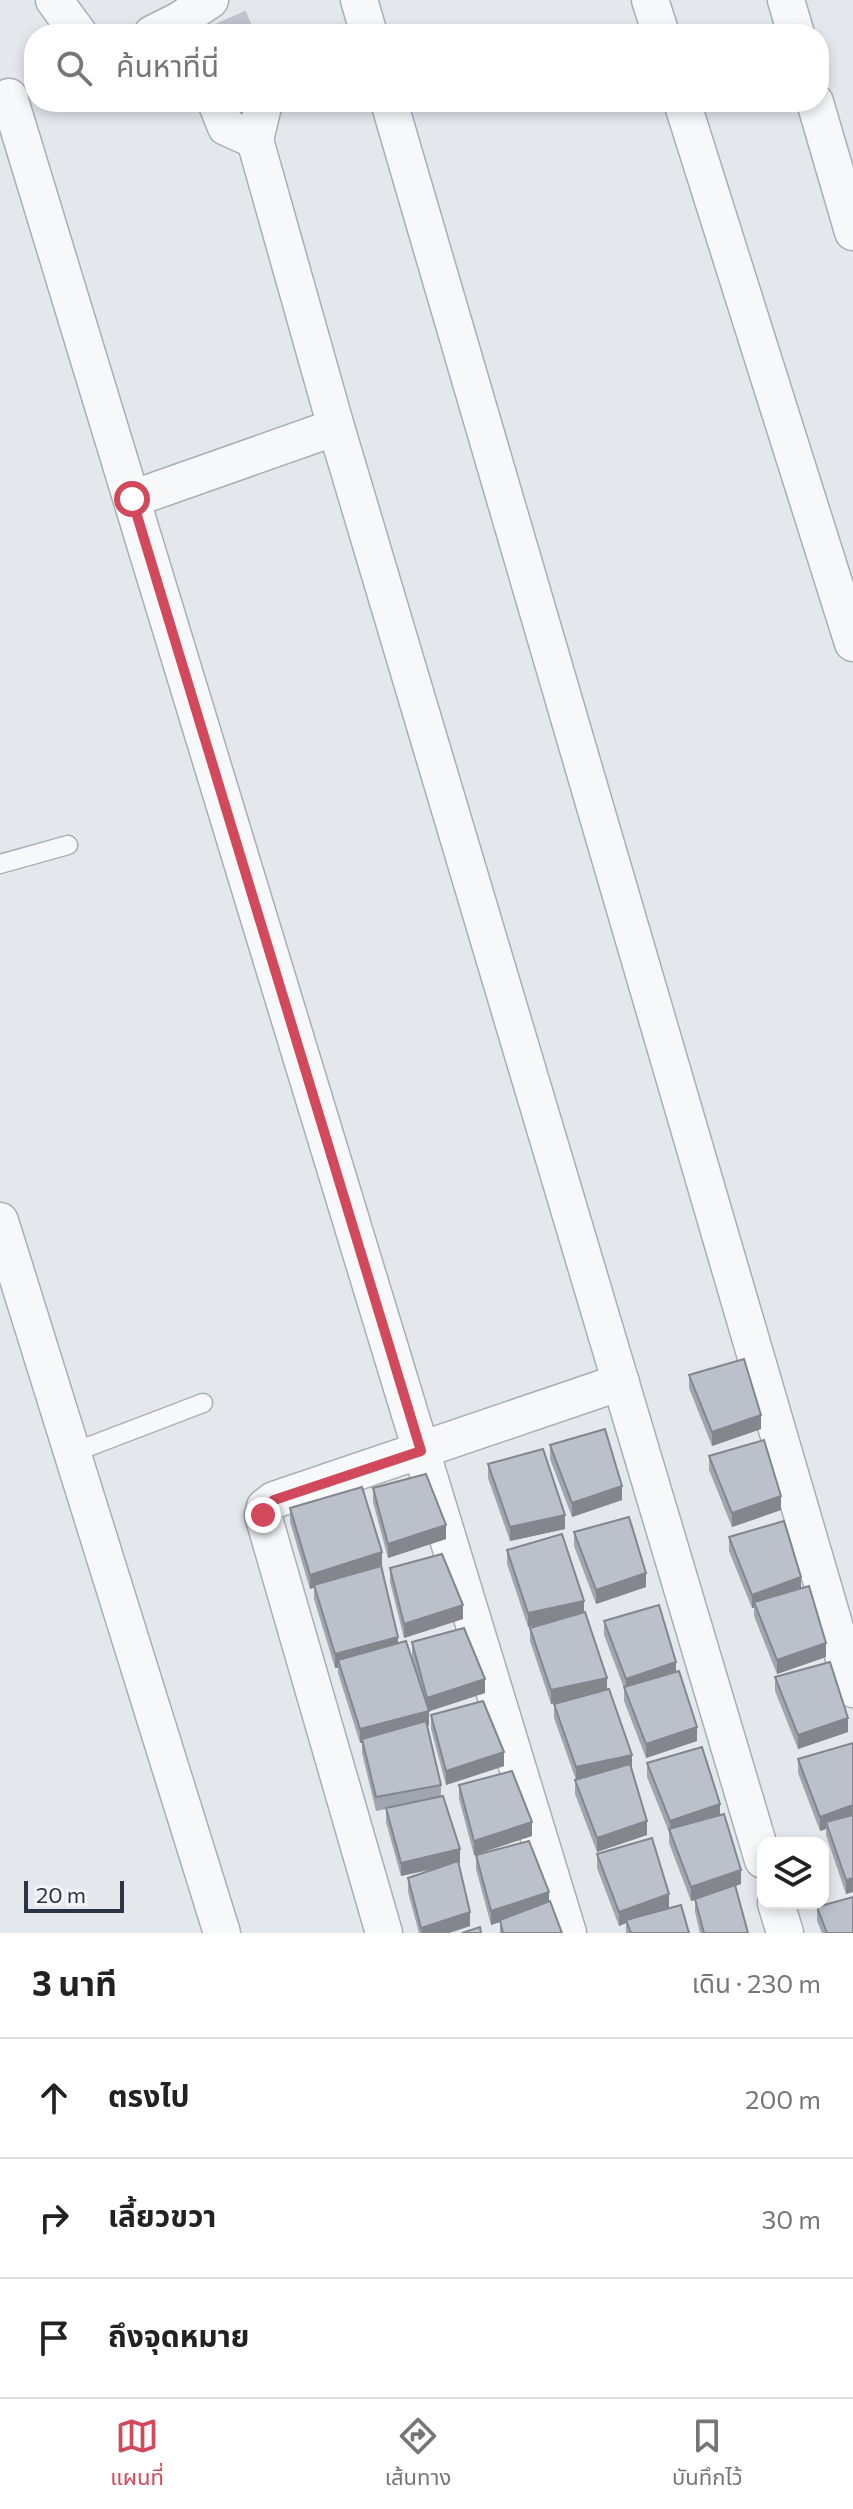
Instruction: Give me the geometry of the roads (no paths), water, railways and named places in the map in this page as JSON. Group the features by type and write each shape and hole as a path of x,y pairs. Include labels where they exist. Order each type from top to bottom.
{"street":[{"path":"54,0 72,24"},
{"path":"359,0 366,24"},
{"path":"650,0 658,24"},
{"path":"786,0 793,24"},
{"path":"183,24 221,6"},
{"path":"9,97 568,1933"},
{"path":"220,112 226,127 255,140"},
{"path":"262,112 255,140 336,427 757,1840"},
{"path":"392,112 853,1689"},
{"path":"685,112 853,643"},
{"path":"818,112 853,232"},
{"path":"132,499 336,427"},
{"path":"0,1221 222,1933"},
{"path":"384,1933 263,1515 265,1507 274,1500 621,1382"},
{"path":"778,1909 785,1933"}],"lane":[{"path":"0,864 68,845"},
{"path":"72,1453 203,1403"}],"tunnel":[{"path":"229,18 232,24"}]}
